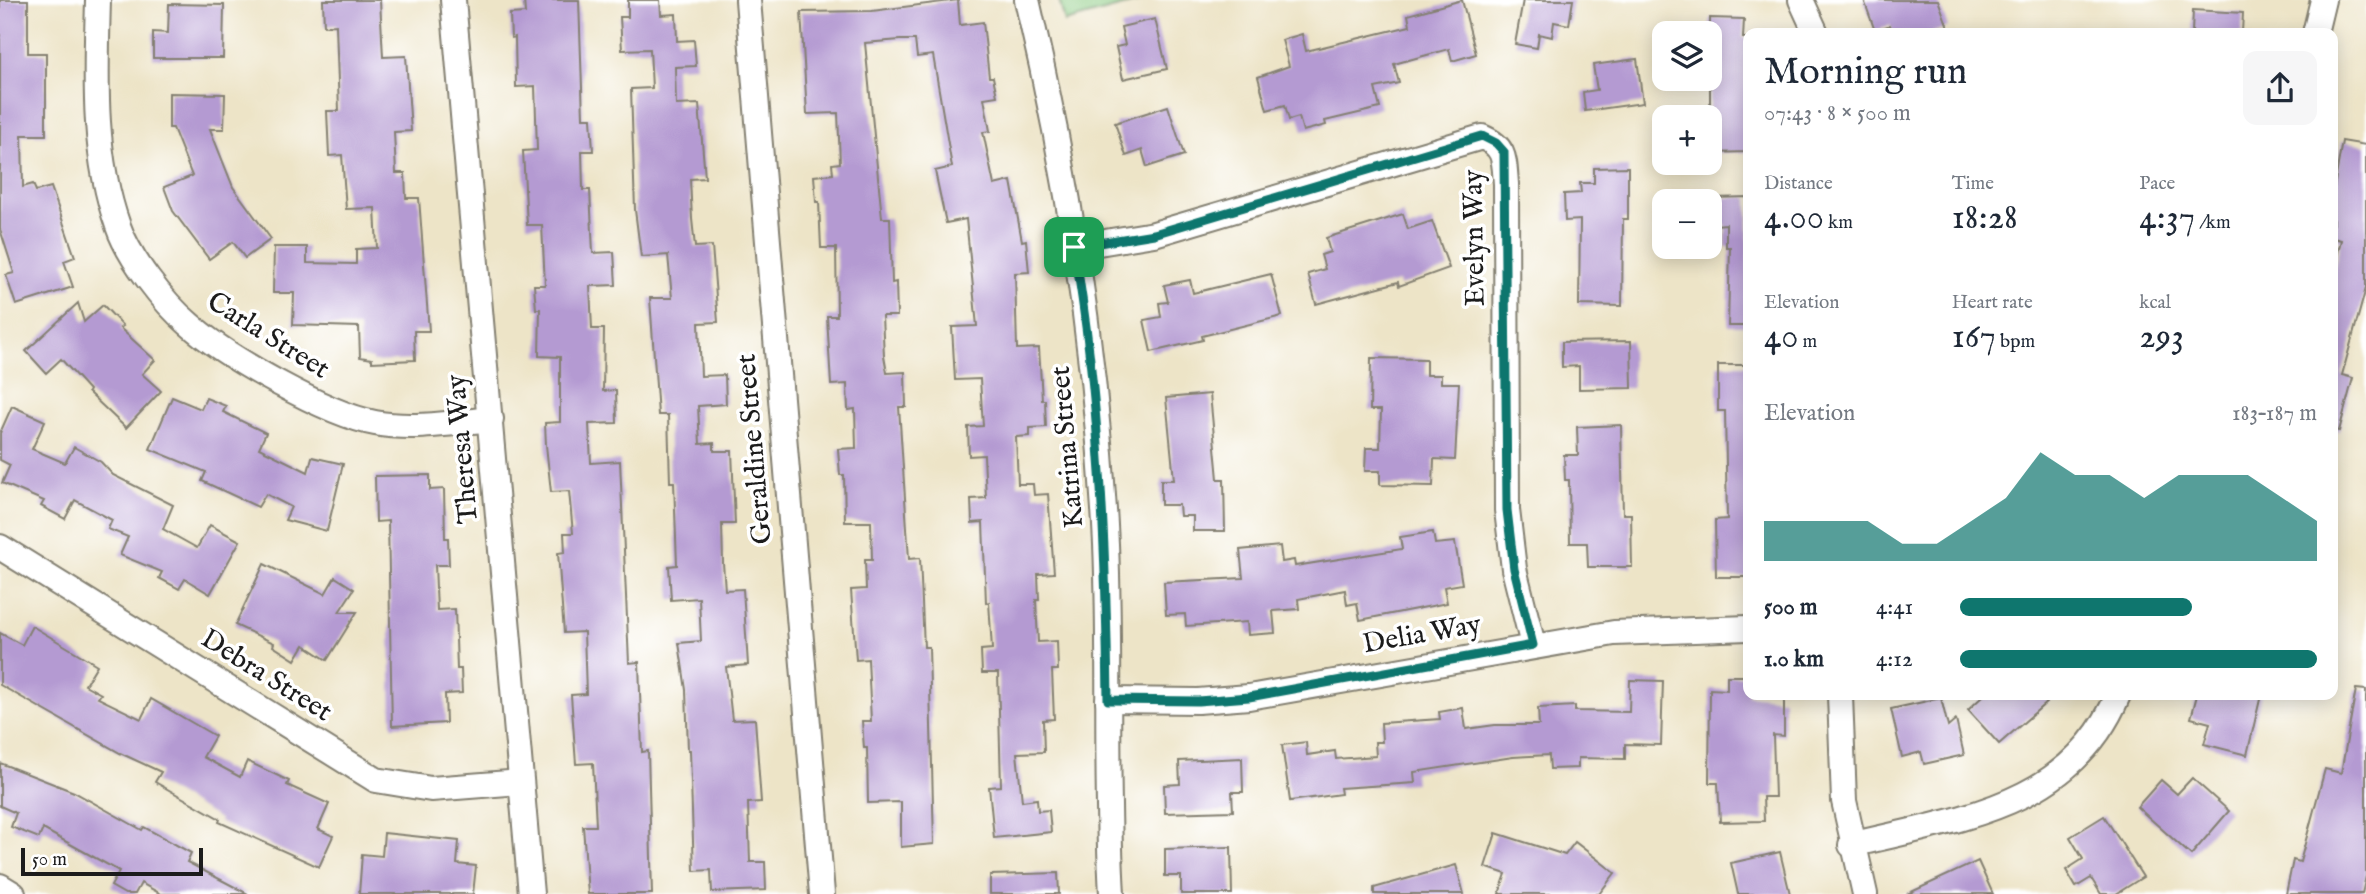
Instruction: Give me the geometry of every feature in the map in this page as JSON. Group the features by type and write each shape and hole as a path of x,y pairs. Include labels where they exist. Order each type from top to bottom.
{"street":[{"name":"Carla Street","path":"98,0 96,93 102,157 119,228 154,286 189,324 249,365 334,412 376,424 425,426 491,419"},
{"name":"Theresa Way","path":"453,0 531,894"},
{"name":"Geraldine Street","path":"748,0 822,894"},
{"name":"Katrina Street","path":"1027,0 1047,84 1088,330 1106,544 1112,894"},
{"path":"1801,0 1814,28"},
{"path":"2316,28 2323,0"},
{"name":"Evelyn Way","path":"1074,247 1154,234 1482,136 1496,143 1504,152 1506,184 1507,510 1514,569 1533,645"},
{"name":"Debra Street","path":"0,547 376,780 431,789 521,782"},
{"name":"Delia Way","path":"1108,700 1198,701 1249,697 1533,645 1614,633 1743,628"},
{"path":"1840,700 1844,801 1851,845 1865,894"},
{"path":"1851,845 1982,812 2041,788 2084,752 2115,700"},
{"path":"0,886 13,894"}],"green space":[{"path":"1059,0 1144,0 1065,22"}],"building":[{"path":"0,0 28,0 28,53 46,53 46,135 22,135 23,187 33,184 36,191 51,187 75,257 64,261 73,287 16,305 6,275 14,273 0,229"},
{"path":"323,0 380,0 383,57 406,56 411,131 394,132 396,173 405,173 406,198 419,198 429,331 414,331 415,360 372,362 372,359 360,357 359,327 293,325 294,293 273,293 274,247 307,247 307,263 356,264 356,249 377,248 375,208 346,209 342,155 329,156 327,111 339,111 336,25 324,26"},
{"path":"524,0 579,0 583,118 591,118 593,151 582,151 583,190 590,190 593,253 614,252 616,285 590,286 592,329 604,329 603,391 616,390 617,423 589,424 591,463 620,461 629,663 639,662 642,752 648,751 652,894 588,894 583,826 596,826 593,763 576,764 571,695 586,694 584,632 564,633 558,553 565,552 564,533 573,533 569,491 551,492 546,445 545,423 560,422 560,357 539,356 540,309 536,309 534,285 545,285 542,225 527,225 523,151 537,150 535,86 516,87 515,37 511,38 510,14 525,13"},
{"path":"628,0 660,0 661,15 676,14 677,41 694,40 696,66 675,67 676,105 699,104 705,178 690,179 692,219 695,247 712,246 718,322 699,323 701,376 725,375 726,404 698,406 700,444 714,443 714,451 732,451 735,524 722,524 725,590 743,589 748,665 726,667 732,720 755,719 761,802 748,803 750,862 765,862 766,890 712,892 711,870 694,871 690,750 686,690 679,643 701,641 699,598 671,600 669,566 677,565 674,482 670,482 668,415 658,415 650,298 672,298 668,255 641,257 635,210 631,89 652,88 650,49 622,50 620,17 628,17"},
{"path":"958,0 960,25 983,22 989,77 993,77 997,96 984,98 990,131 983,132 994,185 1011,181 1022,241 1026,240 1029,272 1015,273 1017,349 1039,348 1042,400 1045,400 1046,427 1030,428 1030,436 1016,437 1018,484 1033,484 1034,495 1048,494 1054,573 1038,574 1038,642 1057,641 1058,670 1052,670 1054,719 1043,720 1044,752 1017,753 1022,801 1037,799 1038,811 1049,810 1051,832 994,838 989,787 1001,786 998,673 982,673 981,650 992,649 989,602 986,603 983,522 972,523 971,499 986,498 984,455 969,456 968,427 983,426 980,379 955,380 952,327 977,326 966,219 946,223 935,171 952,167 933,55 917,57 915,40 865,43 882,218 890,218 892,283 896,282 897,316 882,316 884,356 887,373 905,372 906,407 899,407 909,559 920,558 924,647 929,647 934,844 901,847 901,802 868,803 867,748 864,748 862,721 871,721 868,659 856,660 851,590 866,589 865,560 872,560 871,522 845,522 844,475 840,475 838,449 856,448 855,409 848,410 847,384 831,385 827,316 837,316 836,248 821,248 819,202 816,202 814,176 833,174 832,164 840,163 838,113 807,114 801,12 872,11"},
{"path":"1462,0 1476,54 1452,61 1449,49 1394,64 1399,83 1375,88 1380,108 1325,121 1326,125 1303,131 1299,117 1289,120 1285,105 1267,110 1258,77 1289,66 1282,40 1302,34 1306,51 1410,26 1408,15"},
{"path":"1523,0 1573,0 1569,25 1554,22 1552,37 1539,34 1537,48 1515,44"},
{"path":"1864,0 1938,0 1948,27 1891,28 1890,25 1874,28"},
{"path":"169,4 224,5 223,58 153,58 153,32 168,33"},
{"path":"2193,10 2243,13 2242,28 2192,28"},
{"path":"1710,18 1744,19 1743,152 1722,153 1722,105 1710,105 1710,91 1722,91 1722,21 1710,21"},
{"path":"1155,19 1167,69 1123,79 1116,47 1125,45 1121,27"},
{"path":"1637,59 1643,103 1585,111 1583,92 1597,90 1593,65"},
{"path":"169,93 225,94 224,129 210,129 233,187 271,239 245,258 233,242 209,259 173,211 164,187 192,176 173,128 169,128"},
{"path":"1168,106 1184,155 1147,167 1142,150 1126,156 1115,123"},
{"path":"2342,141 2366,145 2366,288 2342,375 2353,378 2339,431 2338,252 2341,240 2338,239 2338,165"},
{"path":"1628,167 1628,219 1623,219 1622,306 1579,305 1580,220 1565,221 1564,194 1581,193 1580,183 1594,183 1594,168"},
{"path":"1743,197 1743,326 1728,326 1730,247 1726,247 1726,224 1722,224 1722,198"},
{"path":"1403,214 1408,229 1432,221 1449,268 1399,286 1398,282 1316,304 1308,274 1325,269 1321,255 1330,252 1326,238"},
{"path":"1271,274 1282,316 1202,336 1203,340 1151,352 1144,320 1161,317 1159,303 1168,302 1164,285 1190,280 1193,293"},
{"path":"78,303 84,322 103,305 123,326 120,328 155,360 142,374 161,391 126,428 88,392 61,359 46,373 26,351"},
{"path":"1631,341 1632,388 1579,389 1579,366 1562,367 1562,342"},
{"path":"1371,358 1426,359 1426,375 1441,375 1441,383 1459,383 1455,460 1434,459 1433,486 1380,485 1380,471 1365,471 1366,448 1380,448 1381,410 1370,410"},
{"path":"1718,365 1743,365 1743,577 1716,577 1715,520 1727,519 1725,411 1718,411"},
{"path":"1210,394 1218,479 1224,479 1225,531 1193,531 1193,516 1180,516 1179,505 1161,505 1161,480 1174,480 1166,398"},
{"path":"172,397 201,409 206,398 226,406 223,412 266,433 259,448 308,472 312,457 343,464 327,531 285,520 291,507 266,494 258,507 202,481 206,472 150,449"},
{"path":"12,406 45,421 32,449 65,463 74,447 101,462 113,475 173,505 163,529 197,548 210,525 240,541 210,594 185,579 179,589 159,578 162,572 120,555 128,537 108,529 112,520 75,500 65,519 41,506 44,501 2,483 10,465 0,460 0,433"},
{"path":"1621,425 1623,514 1631,514 1632,567 1588,567 1587,543 1570,543 1569,480 1565,480 1564,455 1578,455 1577,427"},
{"path":"430,475 430,490 444,489 445,538 448,538 449,565 435,565 437,610 455,609 457,669 461,669 462,693 445,694 446,723 392,726 388,521 376,522 375,476"},
{"path":"1433,532 1435,544 1455,542 1462,584 1444,587 1447,603 1360,620 1357,603 1347,605 1345,590 1298,599 1299,609 1273,611 1275,633 1248,635 1247,622 1186,626 1185,614 1166,615 1164,582 1243,578 1240,550 1280,546 1282,562 1294,560 1295,566 1402,549 1400,537"},
{"path":"264,564 325,594 335,577 354,589 339,612 357,612 327,660 304,645 295,660 273,646 274,643 235,625"},
{"path":"32,626 97,665 85,685 101,694 98,698 141,719 151,699 215,736 203,757 240,777 247,761 289,781 287,785 329,804 318,829 333,836 319,867 219,822 220,819 155,782 161,772 120,753 0,685 0,633 22,645"},
{"path":"1727,676 1743,676 1743,700 1784,700 1784,736 1773,735 1775,797 1763,797 1764,821 1720,822 1718,783 1709,783 1710,689 1727,690"},
{"path":"1630,680 1663,681 1661,745 1625,744 1625,759 1578,758 1578,768 1550,769 1549,755 1513,757 1414,772 1415,783 1340,788 1341,794 1290,801 1282,745 1306,742 1307,755 1335,751 1336,759 1376,756 1375,742 1382,742 1381,723 1440,719 1439,712 1463,708 1466,729 1495,725 1539,725 1538,708 1575,706 1575,711 1629,712"},
{"path":"2356,689 2366,690 2366,876 2362,894 2286,894 2293,860 2300,862 2325,769 2341,773"},
{"path":"1941,700 1948,727 1956,720 1964,755 1924,764 1921,752 1902,757 1891,709"},
{"path":"1979,700 2049,700 1999,744 1968,710"},
{"path":"2196,700 2260,700 2247,755 2204,744 2210,723 2191,718"},
{"path":"1242,758 1243,792 1232,792 1233,811 1165,813 1164,785 1180,784 1179,761"},
{"path":"0,763 74,792 142,830 144,827 191,853 187,862 248,894 161,894 141,883 135,894 125,894 111,886 119,871 43,829 39,838 11,827 16,813 0,806"},
{"path":"2192,778 2229,811 2191,855 2137,807 2161,780 2177,794"},
{"path":"2104,816 2143,877 2116,894 2101,894 2091,878 2076,887 2066,870 2083,859 2070,837"},
{"path":"384,833 459,841 457,864 476,866 473,894 359,894 362,854 382,856"},
{"path":"1496,833 1565,855 1575,842 1615,873 1599,894 1499,894 1506,874 1485,867"},
{"path":"1231,847 1232,894 1181,894 1181,876 1165,876 1165,849"},
{"path":"1780,852 1790,894 1738,894 1731,863"},
{"path":"1978,861 1993,894 1907,894"},
{"path":"1456,865 1464,894 1374,894 1374,888"},
{"path":"1058,873 1059,894 990,894 990,875"}],"route":[{"path":"1482,136 1496,143 1504,152 1506,184 1507,510 1514,569 1533,645 1249,697 1198,701 1108,700 1106,544 1088,330 1074,247 1154,234 1482,136"}]}
